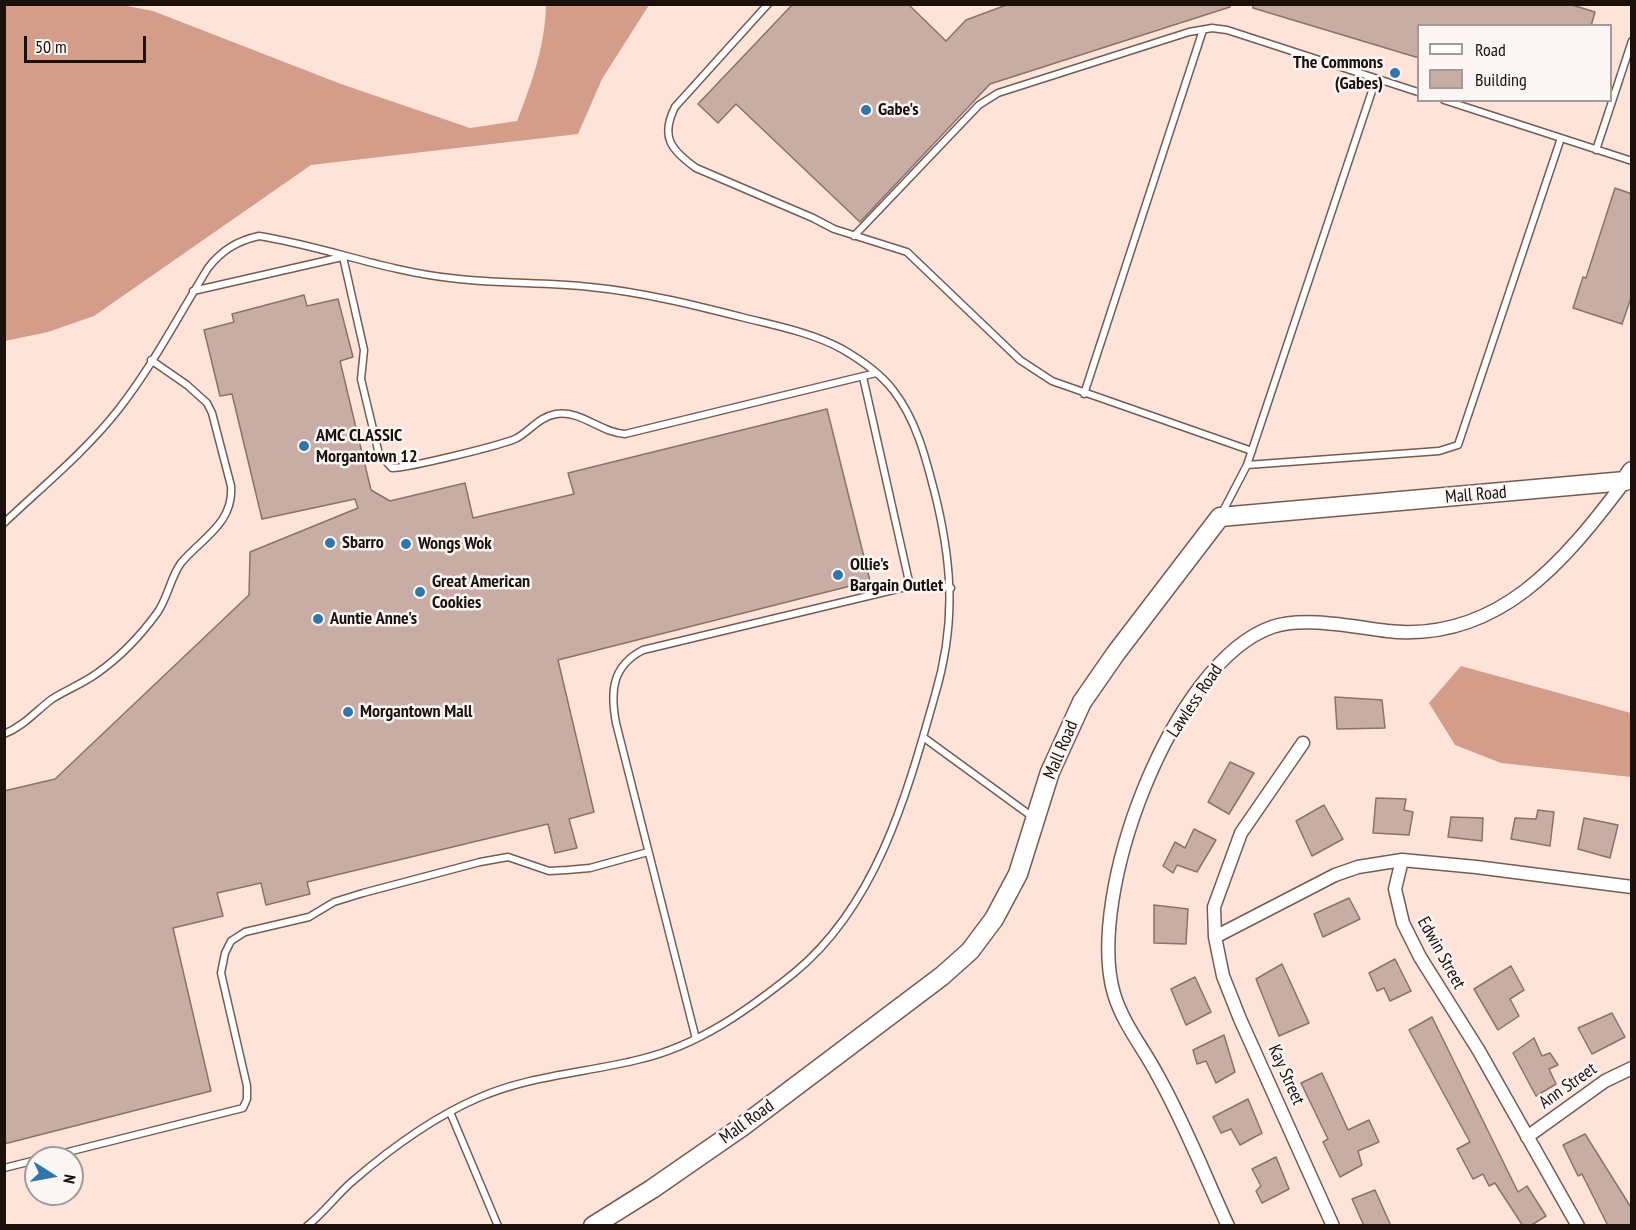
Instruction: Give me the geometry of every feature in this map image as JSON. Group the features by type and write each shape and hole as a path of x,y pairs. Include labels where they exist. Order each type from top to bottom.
{"street":[{"name":"Mall Road","path":"593,1226 652,1190 743,1126 942,976 970,951 994,919 1018,874 1037,820 1050,772 1082,702 1116,652 1220,517 1629,480"},
{"name":"Lawless Road","path":"1228,1226 1159,1076 1131,1031 1114,996 1108,966 1114,888 1119,857 1150,778 1179,717 1226,656 1249,637 1275,626 1337,625 1420,633 1448,630 1480,620 1502,607 1571,549 1629,480"},
{"name":"Kay Street","path":"1303,743 1241,833 1214,907 1215,937 1224,976 1240,1019 1333,1226"},
{"path":"1215,937 1335,874 1358,867 1402,860 1452,864 1632,887"},
{"name":"Edwin Street","path":"1402,860 1395,889 1402,923 1419,957 1479,1051 1578,1226"},
{"name":"Ann Street","path":"1527,1137 1605,1080 1632,1068"}],"lane":[{"path":"768,4 675,108 669,120 667,133 671,145 682,158 696,168 854,236 907,252 1035,372 1084,394 1252,451"},
{"path":"854,236 980,105 998,93 1203,30 1227,30 1417,91"},
{"path":"1084,394 1203,30"},
{"path":"1612,102 1632,41"},
{"path":"1220,517 1252,451 1376,79"},
{"path":"1450,102 1632,161"},
{"path":"1596,150 1612,102"},
{"path":"1247,465 1439,451 1458,445 1561,138"},
{"path":"4,523 97,435 134,390 193,291 219,254 244,240 259,236 343,257 446,278 588,286 669,300 813,337 839,347 876,373 891,387 907,412 918,436 943,528 951,588 944,664 923,737 884,847 872,875 851,910 826,942 798,970 740,1013 696,1039 643,1059 511,1085 450,1112 398,1145 350,1182 307,1226"},
{"path":"193,291 343,257"},
{"path":"343,257 364,350 361,379 363,389 379,454 392,468 516,438 536,422 557,414 584,419 606,431 625,434 876,373"},
{"path":"4,734 18,729 53,699 95,675 143,631 160,610 181,564 220,525 228,510 232,497 231,486 212,413 199,395 151,360"},
{"path":"863,377 910,585"},
{"path":"696,1039 613,705 614,682 625,661 643,650 910,585 926,584 951,588"},
{"path":"923,737 1037,820"},
{"path":"84,1148 243,1108 247,1099 247,1086 221,973 225,953 231,941 244,932 309,917 334,902 480,862 508,857 549,871 567,870 590,868 648,852"},
{"path":"450,1112 498,1226"},
{"path":"4,1168 24,1163"}],"shaded area":[{"path":"117,4 153,11 341,84 470,128 517,121 537,64 546,5 649,5 602,79 578,134 311,165 94,316 48,332 5,341 5,5"},
{"path":"1461,666 1631,713 1631,777 1501,763 1455,745 1429,703"}],"building":[{"path":"793,4 908,4 946,41 966,20 1009,4 1230,4 1230,7 990,84 860,222 736,104 718,123 698,104"},
{"path":"1253,4 1569,4 1595,12 1592,24 1417,24 1417,57 1253,8"},
{"path":"1615,188 1632,194 1632,295 1622,324 1573,308 1583,277 1586,278"},
{"name":"Morgantown Mall","path":"304,295 307,306 338,299 353,357 340,361 371,490 390,501 465,483 473,518 574,494 568,473 827,409 870,581 558,660 594,812 569,819 577,848 555,853 548,824 307,882 310,894 266,905 261,883 217,893 223,916 173,928 211,1091 4,1144 4,791 55,779 249,595 250,552 358,508 355,499 262,519 232,394 220,396 204,330 234,322 232,314"},
{"path":"1335,697 1382,700 1385,728 1337,729"},
{"path":"1230,762 1254,773 1229,814 1208,802"},
{"path":"1376,798 1406,799 1404,810 1413,812 1409,835 1373,833"},
{"path":"1324,805 1343,839 1312,856 1296,821"},
{"path":"1538,810 1554,812 1550,846 1511,839 1515,818 1536,819"},
{"path":"1451,817 1483,818 1482,841 1448,837"},
{"path":"1584,818 1618,825 1610,858 1578,849"},
{"path":"1194,829 1216,840 1197,872 1177,865 1173,873 1163,866 1175,842 1185,848"},
{"path":"1349,898 1360,919 1323,937 1314,914"},
{"path":"1154,905 1188,909 1186,944 1154,943"},
{"path":"1395,959 1411,991 1390,1001 1384,988 1377,991 1369,973"},
{"path":"1282,964 1309,1023 1279,1036 1256,979"},
{"path":"1511,966 1524,990 1510,999 1519,1016 1498,1030 1474,989"},
{"path":"1195,977 1211,1012 1186,1025 1171,989"},
{"path":"1612,1013 1625,1037 1592,1054 1578,1028"},
{"path":"1432,1017 1518,1192 1527,1186 1546,1216 1530,1226 1523,1226 1495,1183 1489,1186 1483,1174 1473,1179 1457,1149 1470,1142 1409,1030"},
{"path":"1224,1035 1235,1072 1216,1083 1206,1061 1197,1064 1193,1050"},
{"path":"1534,1038 1542,1056 1550,1053 1558,1065 1549,1069 1556,1084 1536,1096 1513,1053"},
{"path":"1322,1073 1348,1130 1369,1120 1379,1142 1358,1151 1362,1165 1340,1177 1323,1142 1328,1139 1301,1083"},
{"path":"1248,1099 1262,1133 1240,1145 1231,1129 1221,1133 1213,1117"},
{"path":"1585,1134 1632,1209 1632,1226 1608,1226 1582,1174 1578,1176 1563,1145"},
{"path":"1276,1157 1289,1189 1262,1203 1256,1191 1261,1186 1252,1169"},
{"path":"1375,1190 1391,1226 1364,1226 1352,1199"}],"place":[{"name":"The Commons (Gabes)","path":"1395,73"},
{"name":"Gabe's","path":"866,110"},
{"name":"AMC CLASSIC Morgantown 12","path":"304,446"},
{"name":"Sbarro","path":"330,543"},
{"name":"Wongs Wok","path":"406,544"},
{"name":"Ollie's Bargain Outlet","path":"838,575"},
{"name":"Great American Cookies","path":"420,592"},
{"name":"Auntie Anne's","path":"318,619"},
{"name":"Morgantown Mall","path":"348,712"}]}
